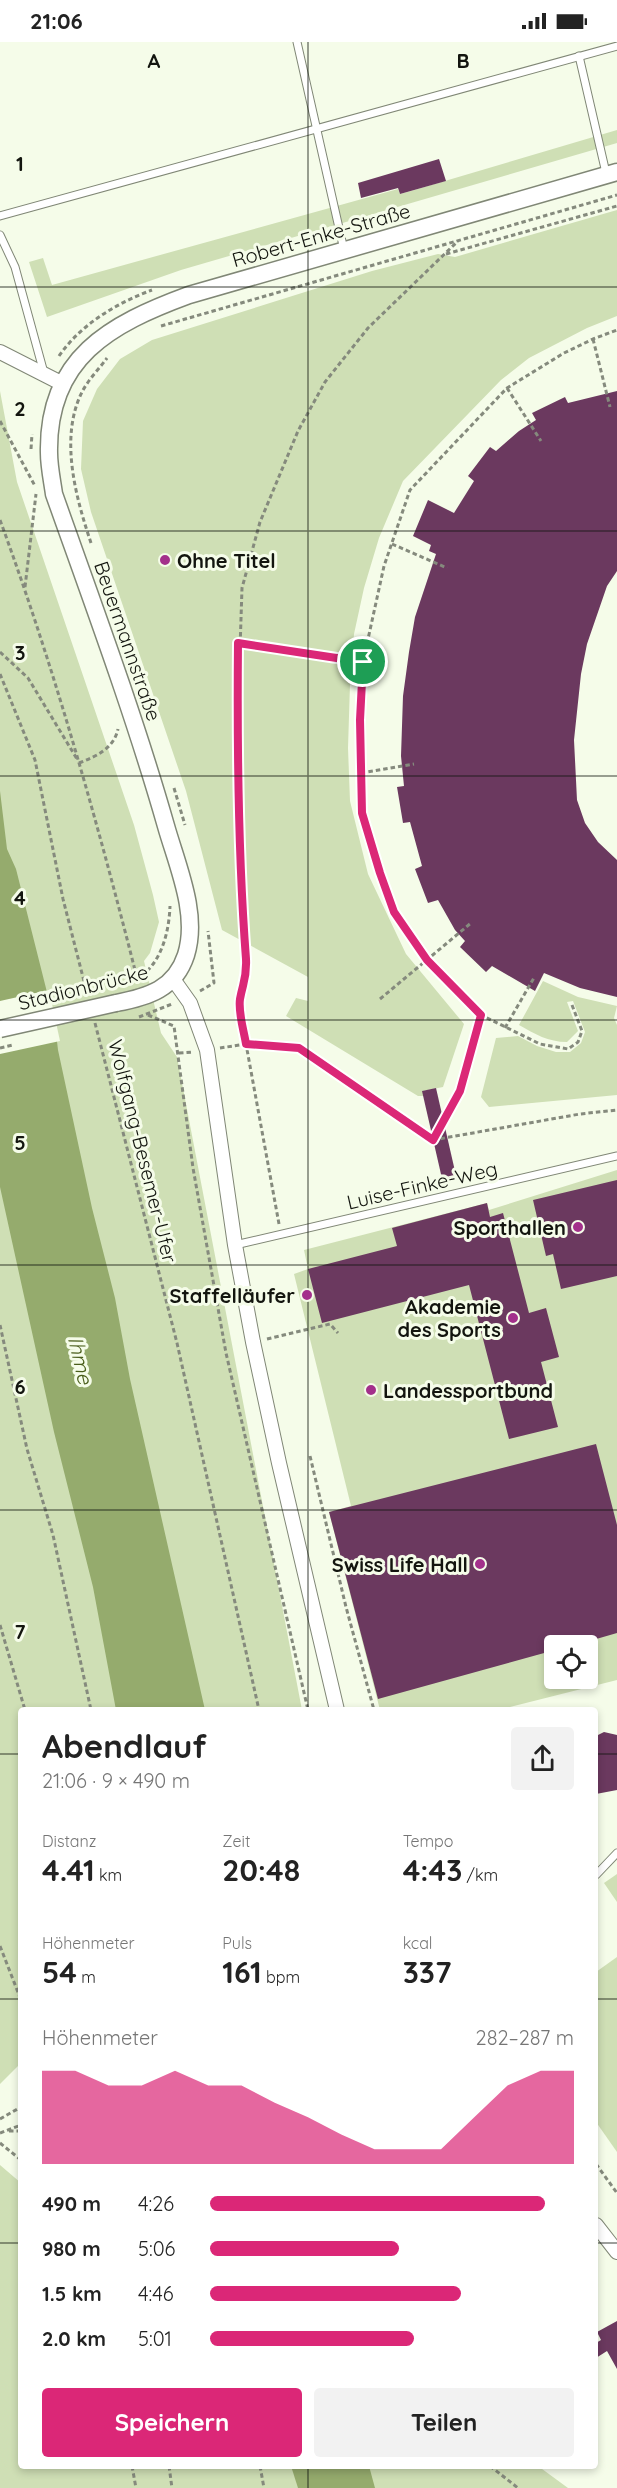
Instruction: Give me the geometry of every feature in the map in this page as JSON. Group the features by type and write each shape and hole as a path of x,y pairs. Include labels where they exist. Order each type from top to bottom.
{"street":[{"name":"Robert-Enke-Straße","path":"63,384 73,364 87,348 130,319 189,295 611,173"},
{"path":"0,352 63,384"},
{"name":"Beuermannstraße","path":"63,384 49,427 49,455 54,494 147,760 184,889 189,917 187,953 173,979"},
{"path":"173,979 190,1003 207,1050 235,1245 253,1342 336,1707"},
{"name":"Stadionbrücke","path":"0,1029 143,998 164,988 173,979"},
{"path":"598,2228 617,2252"}],"lane":[{"path":"297,42 344,250"},
{"path":"0,216 617,46"},
{"path":"579,56 611,173"},
{"path":"0,235 15,267 45,376"},
{"name":"Luise-Finke-Weg","path":"235,1245 617,1156"},
{"path":"598,1873 617,1853"}],"path":[{"path":"155,328 617,195"},
{"path":"445,254 617,206"},
{"path":"281,1235 240,1000 247,979 241,908 242,856 237,742 238,643 242,588 260,522 298,431 325,382 368,328 460,239"},
{"path":"572,1005 582,1031 578,1042 568,1049 540,1044 505,1028 481,1015 427,960 394,912 362,813 360,720 363,662 384,566 410,490 507,388 564,353 617,330"},
{"path":"593,339 610,407"},
{"path":"82,392 107,358 116,351"},
{"path":"507,388 541,441"},
{"path":"0,422 37,490 40,501"},
{"path":"25,587 37,490"},
{"path":"0,520 25,587 80,763 138,979 158,958 169,921 170,903"},
{"path":"392,544 447,568"},
{"path":"238,643 363,662"},
{"path":"0,652 28,678 61,737 80,763"},
{"path":"0,674 35,760 63,899 89,1002"},
{"path":"80,763 97,756 116,741 119,724 123,736"},
{"path":"362,773 414,764"},
{"path":"380,999 471,923"},
{"path":"505,1028 535,976"},
{"name":"Wolfgang-Besemer-Ufer","path":"92,1013 177,1343 258,1707"},
{"path":"148,1015 174,1026 193,1168 226,1353 307,1707"},
{"path":"433,1140 460,1091 481,1015"},
{"path":"246,1044 299,1048 433,1140 617,1110"},
{"path":"253,1342 330,1324 338,1333"},
{"path":"0,1325 27,1449 53,1535 90,1707"},
{"path":"310,1456 346,1607 373,1707"},
{"path":"0,1625 24,1707"},
{"path":"0,1946 18,1992"},
{"path":"0,2119 18,2109"},
{"path":"8,2131 18,2126"},
{"path":"0,2133 18,2130"},
{"path":"0,2143 18,2158"},
{"path":"598,2167 617,2193"},
{"path":"133,2469 136,2488"},
{"path":"169,2469 172,2488"},
{"path":"261,2469 264,2488"},
{"path":"494,2469 518,2488"}],"shaded area":[{"path":"617,130 617,143 181,270 47,317 29,262 43,258 52,285 398,189 400,194 411,191"},
{"path":"617,210 617,316 587,328 529,358 501,380 403,481 379,538 364,588 354,634 350,684 348,748 350,801 368,874 406,954 464,1024 443,1087 423,1091 423,1096 418,1096 286,1016 296,998 308,1001 308,977 222,930 186,791 91,512 81,469 83,421 97,389 120,359 152,340 372,271 438,254 455,257"},
{"path":"0,391 17,482 134,825 153,895 159,922 150,953 144,961 161,1033 177,1057 301,1707 18,1707 18,2066 0,2084"},
{"path":"543,981 578,997 617,1006 614,1018 617,1025 617,1095 489,1107 481,1097 496,1038 518,1036 537,1046 556,1052 570,1052 581,1043 585,1032 573,1001 567,1002 578,1031 567,1042 548,1039 519,1025"},
{"path":"617,1170 617,1680 598,1685 598,1635 544,1635 544,1689 581,1689 510,1707 379,1707 329,1512 351,1506 294,1274 308,1269 304,1250 487,1203 489,1210"},
{"path":"617,1874 617,1902 604,1883"},
{"path":"617,1957 617,2152 598,2125 598,1971"},
{"path":"0,2165 18,2180 18,2469 542,2469 568,2488 0,2488"}],"water":[{"name":"Ihme","path":"0,791 7,849 16,869 55,1024 58,1050 92,1208 115,1298 130,1379 204,1707 115,1707 93,1587 54,1432 0,1187"},
{"path":"292,2469 370,2469 375,2488 298,2488"}],"pier":[{"path":"49,990 60,1041 0,1054 0,1001"}],"building":[{"path":"439,159 446,181 400,194 398,188 361,198 358,183"},
{"path":"617,391 617,571 607,586 587,644 581,674 574,740 577,800 585,823 598,842 617,860 617,997 580,988 544,973 535,991 492,966 486,972 460,947 465,941 455,930 438,900 428,903 415,869 422,866 410,822 403,823 397,787 404,786 401,756 403,696 409,652 415,617 436,554 429,551 431,545 413,536 428,500 454,513 474,481 468,476 490,447 496,451 536,420 532,413 565,397 568,403"},
{"path":"436,1088 457,1180 443,1183 422,1091"},
{"name":"Sporthallen","path":"617,1180 617,1276 561,1289 553,1254 546,1256 533,1200"},
{"name":"Akademie des Sports","path":"487,1203 490,1217 503,1213 529,1313 546,1308 559,1357 541,1362 558,1427 509,1439 469,1285 322,1323 308,1269 397,1246 392,1228"},
{"name":"Swiss Life Hall","path":"596,1444 617,1525 617,1633 598,1638 598,1635 544,1635 544,1653 378,1699 329,1512"},
{"path":"604,1732 617,1735 617,1790 598,1794 598,1735"},
{"path":"617,2321 617,2369 607,2351 598,2357 598,2342 601,2340 598,2331"}],"place":[{"name":"Ohne Titel","path":"165,560"},
{"name":"Sporthallen","path":"578,1227"},
{"name":"Staffelläufer","path":"307,1295"},
{"name":"Akademie des Sports","path":"513,1318"},
{"name":"Landessportbund","path":"371,1390"},
{"name":"Swiss Life Hall","path":"480,1564"}],"route":[{"path":"238,643 363,662 360,720 362,813 380,873 394,912 427,960 481,1015 460,1091 433,1140 299,1048 246,1044 240,1000 247,979 241,908 242,856 237,742 238,643"}]}
